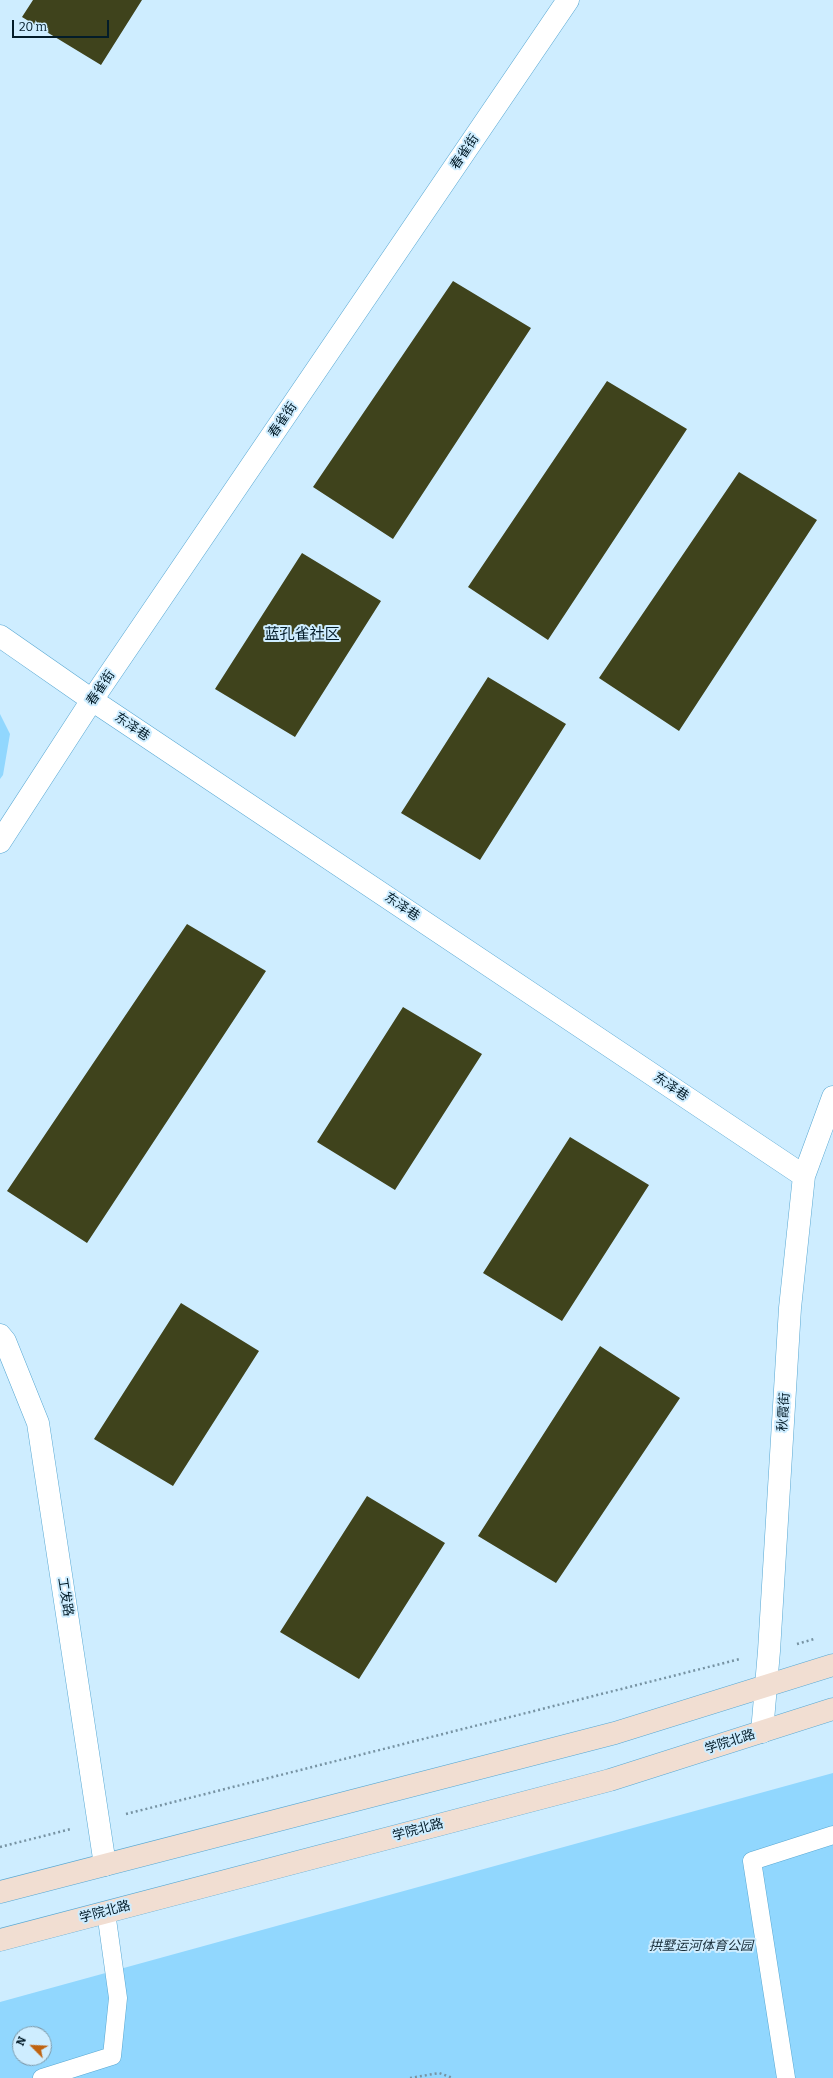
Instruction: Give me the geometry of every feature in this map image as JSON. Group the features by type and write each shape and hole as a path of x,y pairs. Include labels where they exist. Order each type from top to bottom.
{"main road":[{"path":"0,1892 615,1733 833,1664"},
{"name":"学院北路","path":"0,1940 610,1780 833,1709"}],"street":[{"name":"春雀街","path":"0,842 92,700 568,0"},
{"name":"东泽巷","path":"0,636 92,700 804,1176"},
{"name":"秋霞街","path":"762,1732 767,1685 790,1308 804,1176 833,1097"},
{"name":"工发路","path":"0,1335 5,1341 38,1424 105,1865"}],"lane":[{"path":"786,2078 752,1861 833,1834"},
{"path":"42,2078 112,2056 118,1998 106,1912"}],"path":[{"path":"0,1847 819,1638"},
{"path":"410,2078 439,2073 453,2078"}],"green space":[{"path":"0,714 10,734 3,775 0,779"},
{"name":"拱墅运河体育公园","path":"833,1773 833,2078 0,2078 0,2002"}],"building":[{"path":"33,0 142,0 101,65 22,17"},
{"path":"453,281 531,328 393,539 313,487"},
{"path":"607,381 687,429 548,640 468,587"},
{"path":"739,472 817,520 679,731 599,678"},
{"path":"302,553 381,601 295,737 215,689"},
{"path":"488,677 566,724 480,860 401,813"},
{"path":"187,924 266,971 87,1243 7,1191"},
{"path":"403,1007 482,1054 395,1190 317,1142"},
{"path":"570,1137 649,1185 562,1321 483,1273"},
{"path":"181,1303 259,1351 173,1486 94,1439"},
{"path":"600,1346 680,1398 556,1583 478,1536"},
{"path":"367,1496 445,1543 359,1679 280,1632"}],"district":[{"name":"蓝孔雀社区","path":"302,635"}]}
